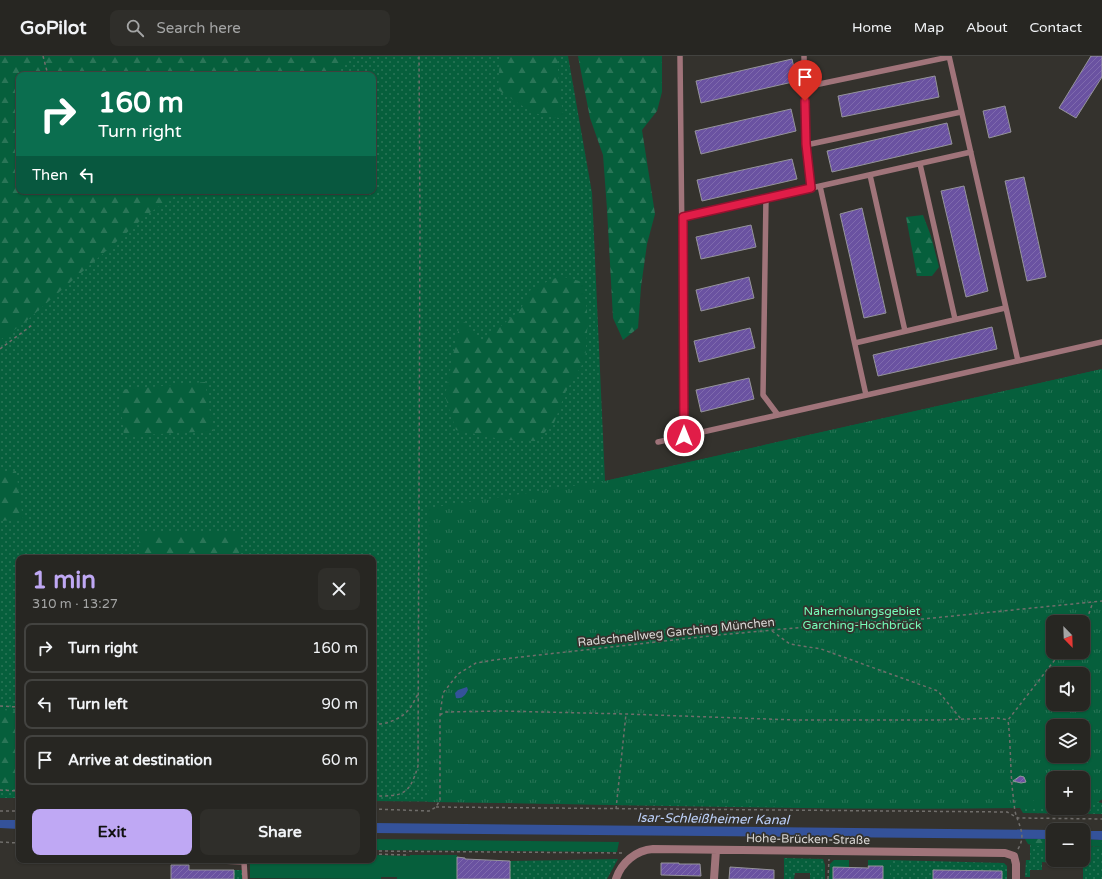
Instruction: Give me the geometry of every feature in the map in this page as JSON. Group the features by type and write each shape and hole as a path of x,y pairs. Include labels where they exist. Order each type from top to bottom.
{"street":[{"name":"Hohe-Brücken-Straße","path":"636,854 645,849 1005,853 1014,856 1016,864 1016,879"},
{"path":"714,879 716,850"},
{"path":"616,879 618,874 636,854"}],"lane":[{"path":"680,56 683,217 684,436"},
{"path":"804,56 806,144 811,188"},
{"path":"805,87 949,56 1018,361"},
{"path":"806,144 961,112"},
{"path":"683,217 970,152"},
{"path":"920,164 955,319"},
{"path":"870,175 906,331"},
{"path":"820,186 866,395"},
{"path":"766,198 763,395 778,415"},
{"path":"855,343 1006,308"},
{"path":"658,442 1102,342"},
{"path":"244,863 245,879"}],"path":[{"path":"43,56 47,72"},
{"path":"376,796 393,796 407,790 414,781 418,766 420,231 419,56"},
{"path":"0,349 32,325"},
{"name":"Radschnellweg Garching München","path":"436,808 440,800 440,715 443,693 458,674 476,663 838,624 923,619 1102,601"},
{"path":"1088,615 1093,602"},
{"path":"771,631 790,644 821,649 938,691 961,719"},
{"path":"1021,844 1022,828 1015,811 1012,783 1011,740 1008,720 1056,659"},
{"path":"376,724 381,725 397,719 410,710 418,694"},
{"path":"0,706 16,707"},
{"path":"440,715 445,712 501,711 795,720 997,718 1008,720"},
{"path":"616,809 626,714"},
{"path":"0,790 16,790"},
{"path":"376,809 429,811 436,808 1008,812 1018,818 1102,819"},
{"path":"0,811 16,811"},
{"path":"0,842 16,843"},
{"path":"828,879 829,851"},
{"path":"376,853 636,854"}],"green space":[{"path":"0,56 568,56 592,193 605,481 1102,369 1102,799 1098,802 1102,803 1102,814 1090,814 1090,771 1046,771 1046,813 1023,813 1020,808 778,808 376,801 376,555 16,555 16,798 0,798"},
{"path":"0,56 354,56 335,72 16,72 16,194 177,194 148,214 24,323 0,340"},
{"path":"500,56 557,56 560,95 564,119 533,113 498,90"},
{"path":"578,56 662,56 662,92 657,111 642,130 655,214 647,244 641,287 638,328 623,340 613,318 603,155 590,118"},
{"path":"923,215 931,236 939,267 932,276 917,276 906,217"},
{"path":"560,276 583,282 588,319 585,360 566,391 554,423 536,441 505,440 456,430 445,396 461,319 483,341 520,310 531,289"},
{"name":"Naherholungsgebiet Garching-Hochbrück","path":"1102,369 1102,799 1090,805 1090,771 1046,771 1046,807 880,808 428,802 429,508 605,481"},
{"path":"205,382 213,431 124,436 119,390"},
{"path":"16,471 23,519 0,521 0,472"},
{"path":"139,533 239,533 239,555 140,555"},
{"path":"0,710 16,711 16,789 0,789"},
{"path":"1034,784 1046,784 1046,806 1034,806"},
{"path":"376,839 619,842 617,852 376,850"},
{"path":"1025,839 1046,839 1046,846 1035,846 1028,844"},
{"path":"1090,839 1102,840 1102,847 1090,846"},
{"path":"1030,845 1046,846 1046,862 1042,862 1042,870 1030,870 1030,877 1025,877 1026,860 1030,860"},
{"path":"1090,846 1102,847 1102,879 1083,879 1083,868 1056,868 1090,867"},
{"path":"376,855 457,855 457,879 397,879 397,877 381,877 381,879 250,878 250,863 376,863"},
{"path":"784,858 823,859 825,865 825,879 810,879 810,873 795,873 794,879 784,879"},
{"path":"618,859 607,879 510,879 510,861"},
{"path":"834,860 849,860 849,868 833,868 833,879 829,879 830,864"},
{"path":"868,860 890,860 890,879 883,879 883,866 868,866"},
{"path":"890,860 1004,863 1007,866 1007,879 1002,879 1002,871 933,870 933,879 890,879"},
{"path":"234,870 242,870 242,879 234,879"}],"water":[{"path":"467,687 468,690 462,697 456,698 455,693 458,690"},
{"path":"0,820 16,820 16,829 0,828"},
{"path":"376,823 1046,830 1046,839 376,833"},
{"path":"1090,831 1102,831 1102,840 1090,839"}],"building":[{"path":"1091,56 1102,56 1102,77 1076,118 1059,108"},
{"path":"792,59 797,81 701,103 696,81"},
{"path":"935,76 939,97 842,117 838,96"},
{"path":"1005,106 1011,132 989,138 983,111"},
{"path":"791,109 796,131 701,154 695,131"},
{"path":"947,123 952,144 832,172 827,151"},
{"path":"792,159 797,179 702,201 697,180"},
{"path":"1024,177 1046,277 1027,281 1005,181"},
{"path":"964,186 988,291 966,297 941,191"},
{"path":"862,208 886,313 864,318 840,214"},
{"path":"751,225 756,247 701,259 696,237"},
{"path":"749,277 754,298 701,311 696,290"},
{"path":"992,327 997,349 878,376 873,355"},
{"path":"750,328 755,348 699,362 694,341"},
{"path":"749,378 754,399 701,412 696,390"},
{"path":"1020,776 1024,777 1026,782 1021,783 1013,781"},
{"path":"457,857 465,859 510,861 510,879 457,879"},
{"path":"661,863 700,864 701,876 661,875"},
{"path":"171,865 189,865 189,870 234,870 234,879 171,879"},
{"path":"868,866 883,866 883,879 833,879 833,867 869,868"},
{"path":"730,867 774,870 774,879 729,879"},
{"path":"933,870 1002,871 1002,879 933,879"}],"route":[{"path":"684,436 683,217 811,188 806,144 805,101"}],"water label":[{"name":"Isar-Schleißheimer Kanal","path":"713,818"}]}
